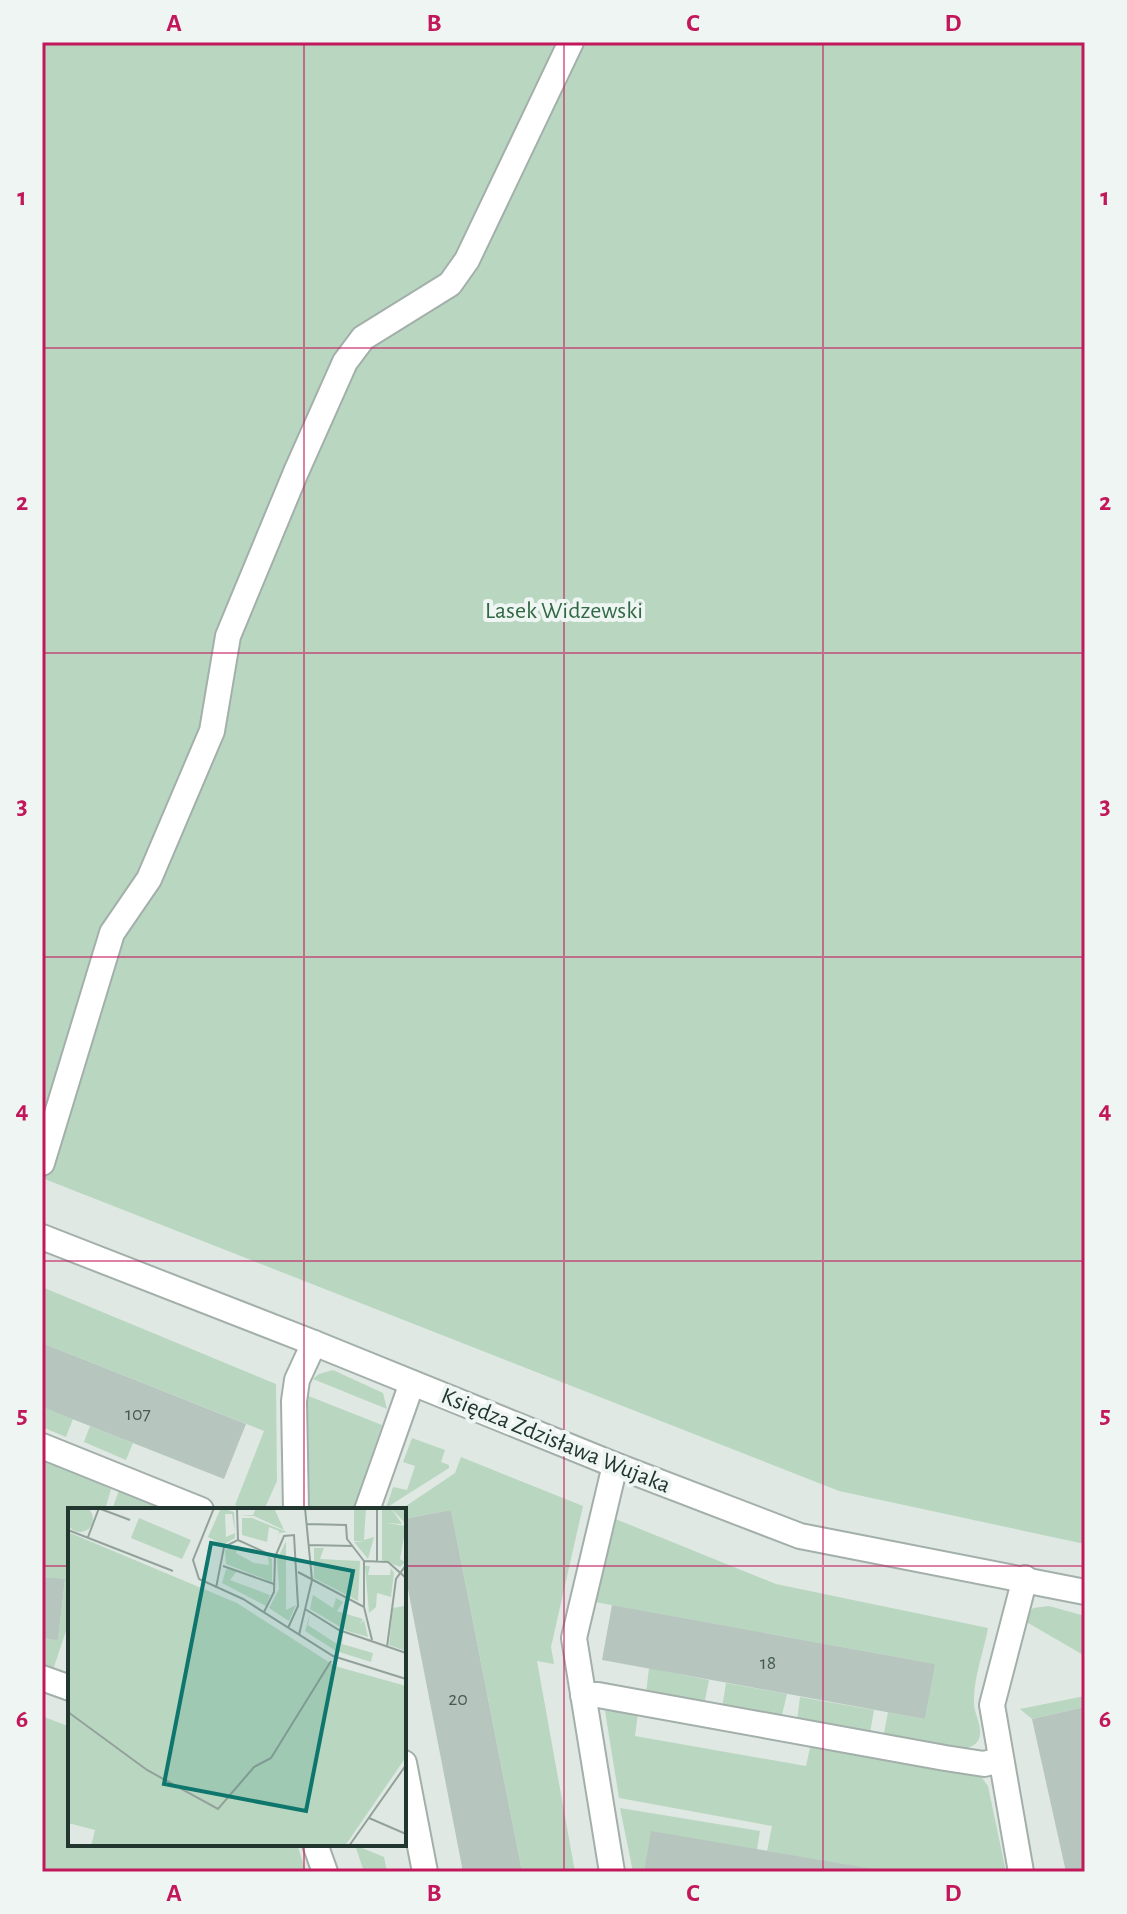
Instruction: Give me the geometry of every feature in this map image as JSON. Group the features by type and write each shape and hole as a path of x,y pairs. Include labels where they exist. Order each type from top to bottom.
{"street":[{"path":"42,1163 112,933 149,879 212,731 228,636 345,362 363,338 450,284 467,260 571,42"},
{"name":"Księdza Zdzisława Wujaka","path":"42,1237 800,1536 1085,1592"},
{"path":"296,1508 294,1401 297,1380 314,1343"},
{"path":"368,1508 412,1383"},
{"path":"42,1446 196,1508"},
{"path":"612,1872 574,1638 615,1465"},
{"path":"1021,1872 992,1705 1025,1578"},
{"path":"42,1678 68,1687"},
{"path":"583,1695 598,1695 945,1758 984,1764 1000,1760"},
{"path":"406,1783 410,1822 425,1872"},
{"path":"316,1846 325,1872"}],"green space":[{"name":"Lasek Widzewski","path":"42,42 1085,42 1085,1544 839,1491 42,1178"},
{"path":"42,1287 276,1384 277,1481 265,1508 235,1505 264,1431 42,1343"},
{"path":"333,1370 383,1393 387,1409 313,1379"},
{"path":"306,1395 382,1425 354,1508 309,1508"},
{"path":"42,1407 73,1419 66,1437 42,1427"},
{"path":"90,1426 133,1443 126,1460 84,1442"},
{"path":"412,1438 445,1450 441,1462 449,1468 386,1508 393,1487 407,1490 415,1466 403,1462"},
{"path":"461,1457 583,1506 551,1647 554,1664 537,1661 575,1872 522,1872 451,1510 406,1519 406,1508 403,1508 455,1473"},
{"path":"42,1458 111,1489 106,1508 68,1508 68,1625 53,1670 42,1666 42,1638 58,1639 65,1580 42,1577"},
{"path":"119,1490 164,1508 113,1508"},
{"path":"613,1518 776,1584 988,1628 974,1694 980,1730 976,1743 954,1750 883,1738 888,1712 925,1719 934,1664 595,1602"},
{"path":"1049,1606 1085,1616 1085,1656 1023,1620 1033,1608"},
{"path":"649,1668 709,1680 704,1705 646,1694"},
{"path":"726,1683 787,1694 781,1719 722,1708"},
{"path":"1085,1696 1085,1707 1032,1719 1020,1709"},
{"path":"800,1697 874,1710 870,1733 797,1721"},
{"path":"620,1709 638,1713 635,1736 806,1766 811,1743 980,1775 988,1786 1006,1872 889,1872 767,1851 772,1826 619,1798 605,1711"},
{"path":"42,1716 68,1726 68,1846 298,1846 306,1872 42,1872"},
{"path":"620,1808 760,1831 757,1849 633,1872"},
{"path":"355,1846 384,1857 387,1872 364,1872"}],"building":[{"path":"42,1343 246,1424 224,1479 42,1407"},
{"path":"451,1510 522,1872 463,1872 406,1579 406,1519"},
{"path":"42,1577 65,1579 58,1640 42,1638"},
{"path":"612,1605 935,1664 925,1719 602,1660"},
{"path":"1085,1707 1085,1872 1066,1872 1032,1719"},
{"path":"651,1831 880,1870 880,1872 644,1872"}]}
